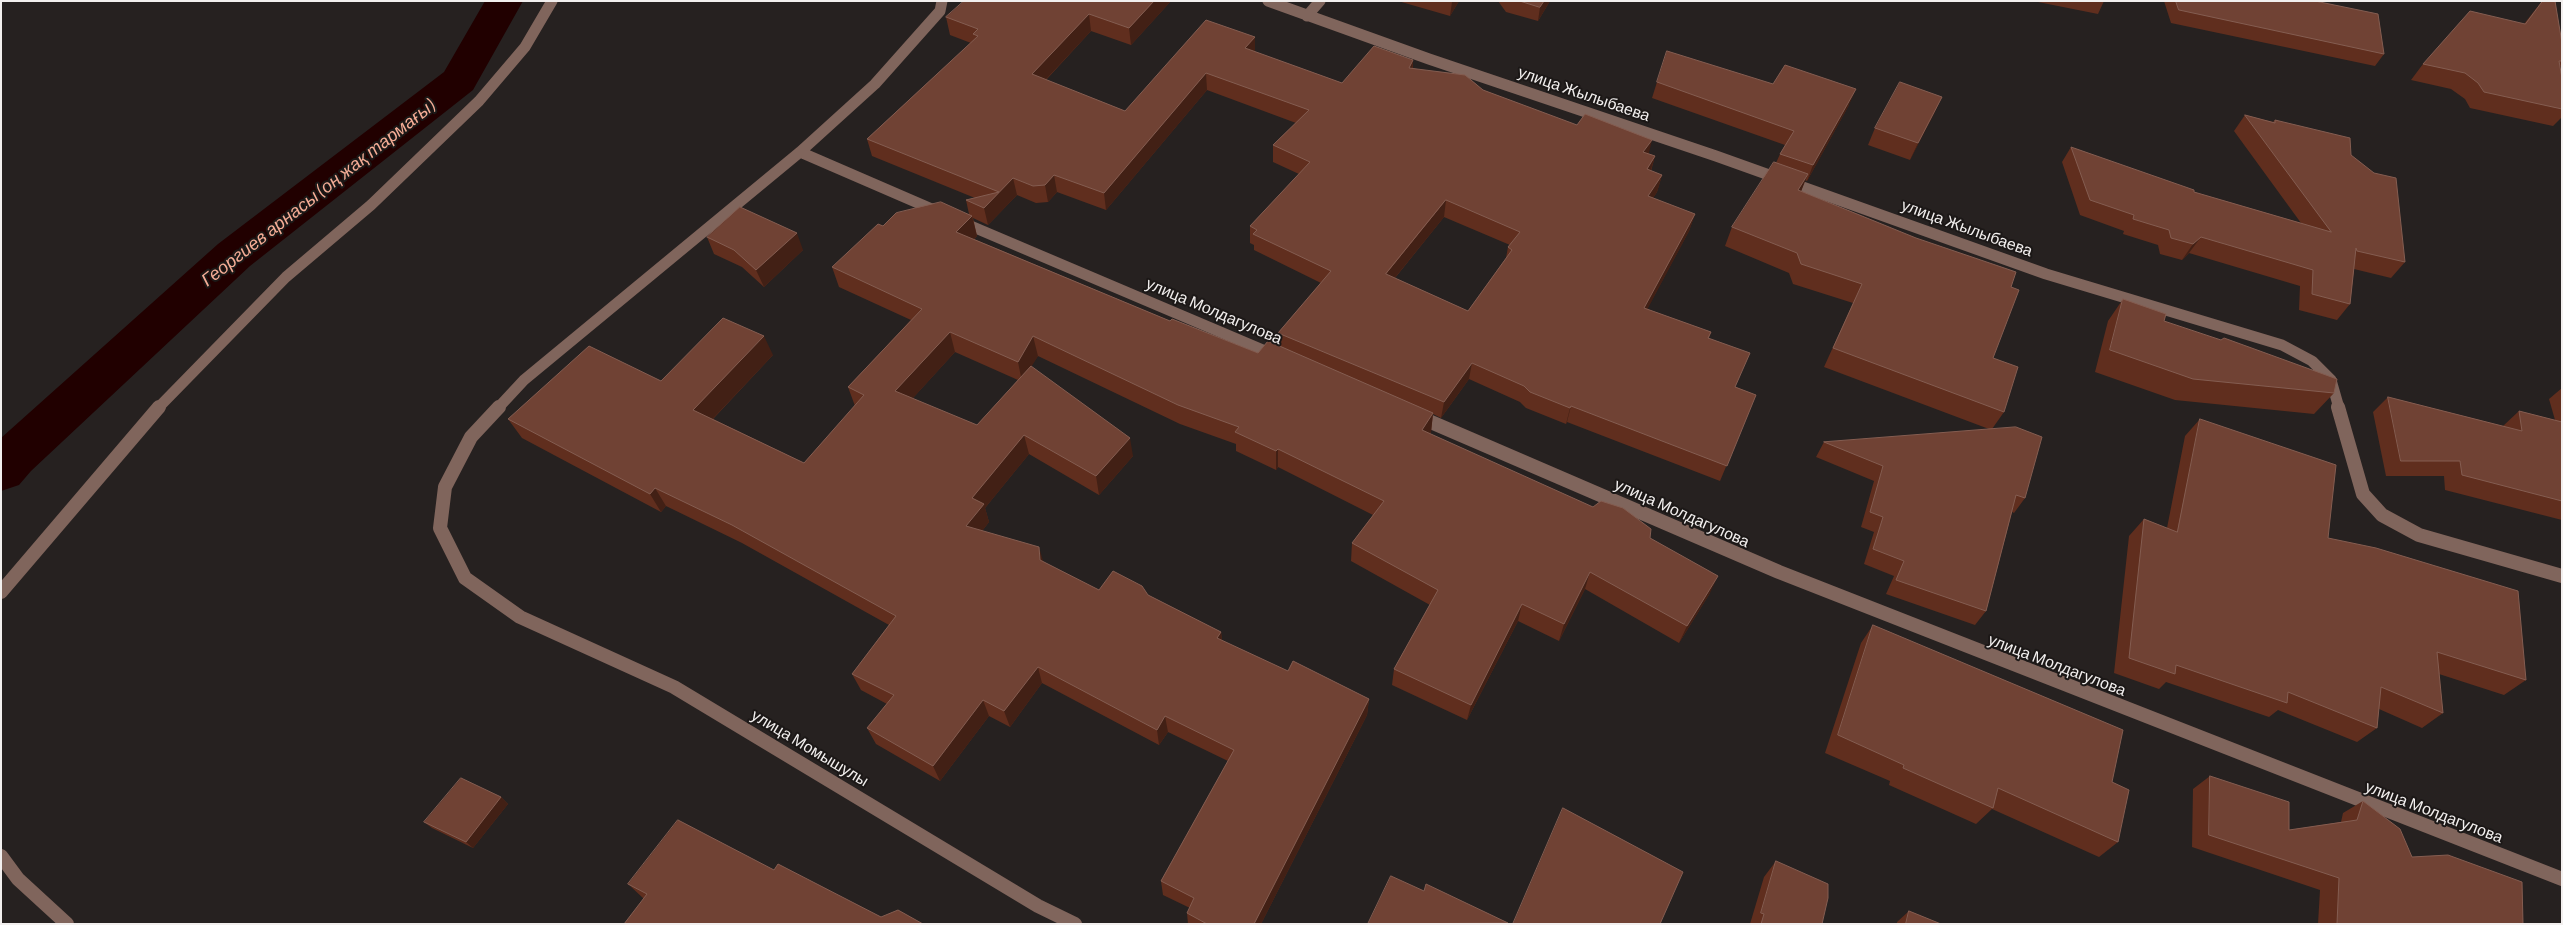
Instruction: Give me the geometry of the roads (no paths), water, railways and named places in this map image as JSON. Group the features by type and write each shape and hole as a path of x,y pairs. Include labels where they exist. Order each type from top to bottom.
{"street":[{"path":"1,592 107,464 179,383 277,284 356,218 479,101 517,60 544,21 552,1"},
{"name":"улица Момышулы","path":"942,1 940,11 875,84 800,152 686,244 524,380 471,437 445,487 440,528 464,578 520,617 674,687 1038,906 1074,924"},
{"name":"улица Жылыбаева","path":"1268,1 1716,156 2046,274 2282,346 2312,361 2331,380 2363,494 2382,515 2419,535 2562,576"},
{"path":"1307,16 1320,1"},
{"name":"улица Молдагулова","path":"800,152 1286,360"},
{"name":"улица Молдагулова","path":"1405,411 1778,572 2562,878"},
{"path":"1,856 18,879 67,924"}],"waterway":[{"name":"Георгиев арнасы (оң жақ тармағы)","path":"1,471 13,457 234,255 459,81 504,1"}]}
